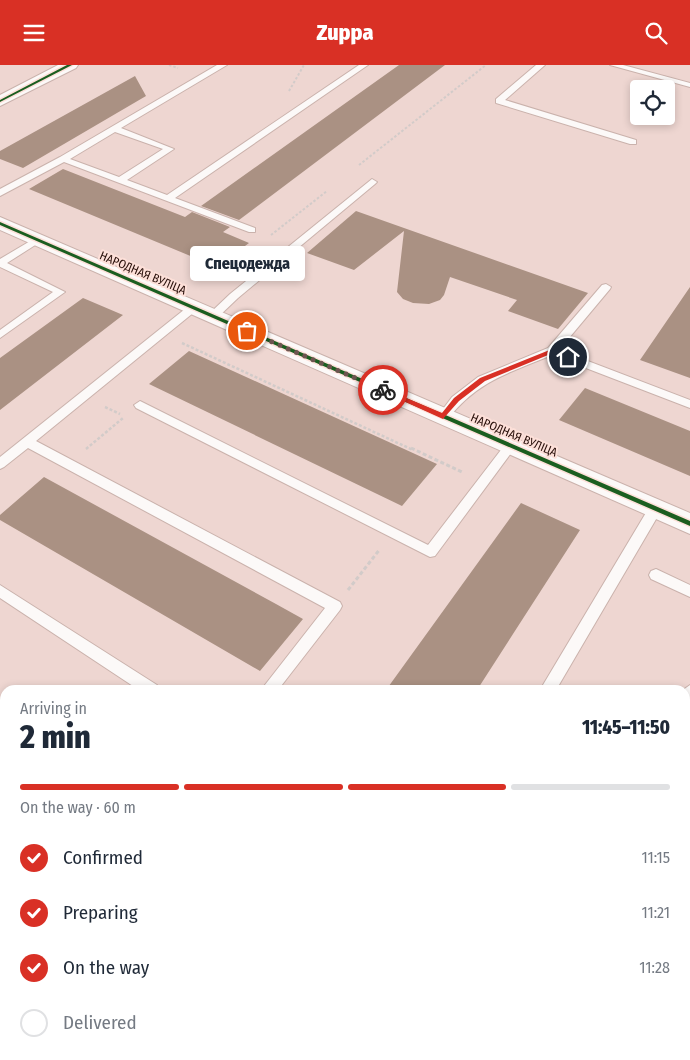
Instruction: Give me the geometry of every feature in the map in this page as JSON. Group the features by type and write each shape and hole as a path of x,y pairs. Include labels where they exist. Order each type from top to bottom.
{"street":[{"path":"0,101 70,65"},
{"name":"НАРОДНАЯ ВУЛІЦА","path":"0,223 690,524"}],"lane":[{"path":"0,193 63,159 223,65"},
{"path":"168,198 364,65"},
{"path":"541,65 499,101 633,142"},
{"path":"614,65 690,85"},
{"path":"642,72 649,65"},
{"path":"115,129 170,149 121,180"},
{"path":"63,159 252,230"},
{"path":"0,464 27,442 204,312 234,296 372,182"},
{"path":"0,335 60,292 0,263 37,240"},
{"path":"443,417 456,400 482,380 552,351 606,287"},
{"path":"552,351 690,404"},
{"path":"140,405 430,552 511,445"},
{"path":"27,442 335,606 273,685"},
{"path":"551,685 656,509"},
{"path":"656,575 690,591"},
{"path":"0,591 144,685"}],"path":[{"path":"179,342 482,481"},
{"path":"81,453 106,431"},
{"path":"335,606 392,533"}],"building":[{"path":"399,65 445,65 239,220 201,206"},
{"path":"135,76 146,96 23,168 0,159 0,151"},
{"path":"63,169 185,217 192,212 230,227 223,232 249,243 217,267 29,189"},
{"path":"356,211 588,293 558,329 508,311 517,300 450,277 444,295 440,300 429,304 413,303 403,299 397,292 404,231 354,270 307,253"},
{"path":"690,287 690,378 640,360"},
{"path":"83,298 123,315 0,410 0,358"},
{"path":"189,351 437,464 402,506 149,384"},
{"path":"585,388 690,431 690,476 559,420"},
{"path":"44,477 303,619 260,671 0,520 0,515"},
{"path":"521,503 580,530 480,685 390,685"}],"cycle path":[{"path":"0,101 70,65"},
{"path":"0,223 690,524"}],"way so far":[{"path":"247,331 383,390"}],"place":[{"name":"Спецодежда","path":"247,331"}],"route":[{"path":"383,390 443,417 456,400 482,380 552,351 568,357"}]}
